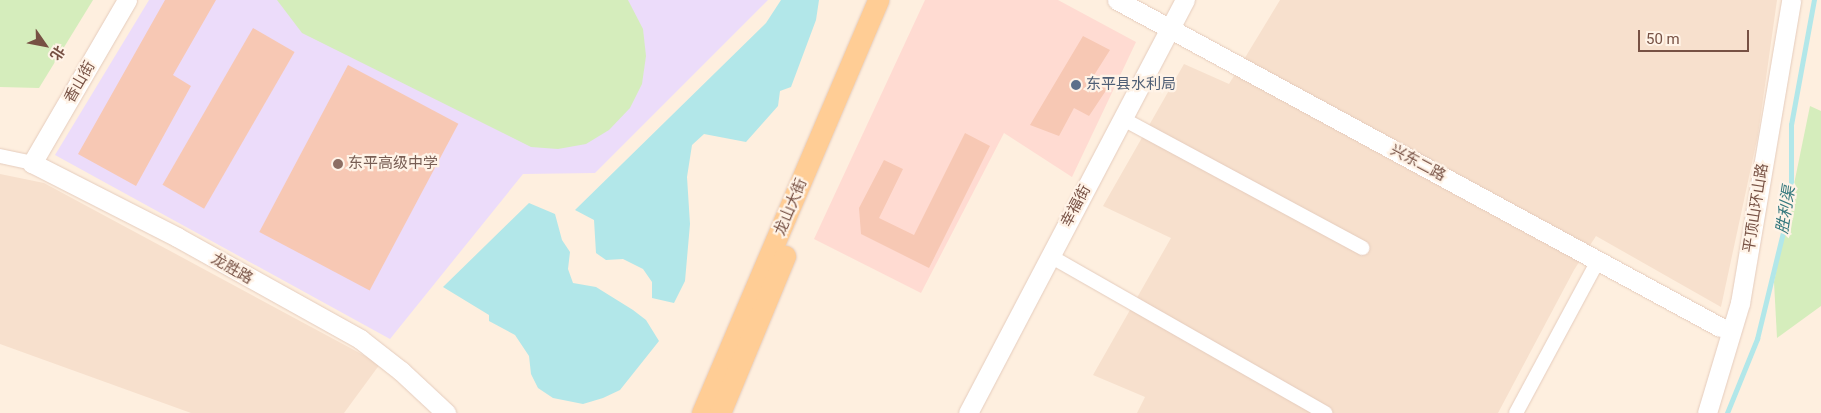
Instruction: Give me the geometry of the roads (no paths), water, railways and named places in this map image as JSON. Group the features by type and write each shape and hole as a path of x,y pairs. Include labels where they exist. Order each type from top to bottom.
{"main road":[{"name":"龙山大街","path":"702,413 878,0"},
{"name":"龙山大街","path":"720,413 892,0"}],"street":[{"name":"香山街","path":"32,163 127,0"},
{"name":"兴东二路","path":"1117,0 1720,327"},
{"name":"幸福街","path":"968,413 1185,0"},
{"name":"平顶山环山路","path":"1707,413 1740,303 1791,0"},
{"path":"1122,119 1363,248"},
{"name":"龙胜路","path":"0,156 32,163 177,237 360,339 401,371 446,413"},
{"path":"1050,256 1325,413"},
{"path":"1516,413 1598,261"}],"water":[{"path":"781,0 819,0 816,20 791,87 780,91 778,106 746,142 704,134 692,145 687,177 690,224 685,281 674,303 652,298 652,282 643,269 623,259 606,260 596,253 594,220 575,210 766,23"},
{"path":"529,203 555,214 562,240 570,252 568,269 573,283 596,287 633,310 646,320 659,341 620,390 603,398 583,404 553,398 538,388 531,374 529,356 515,335 489,321 489,315 443,287"}],"waterway":[{"name":"胜利渠","path":"1727,413 1757,339 1791,199 1791,125 1814,0"}],"place":[{"name":"东平县水利局","path":"1076,85"},
{"name":"东平高级中学","path":"338,164"}]}
